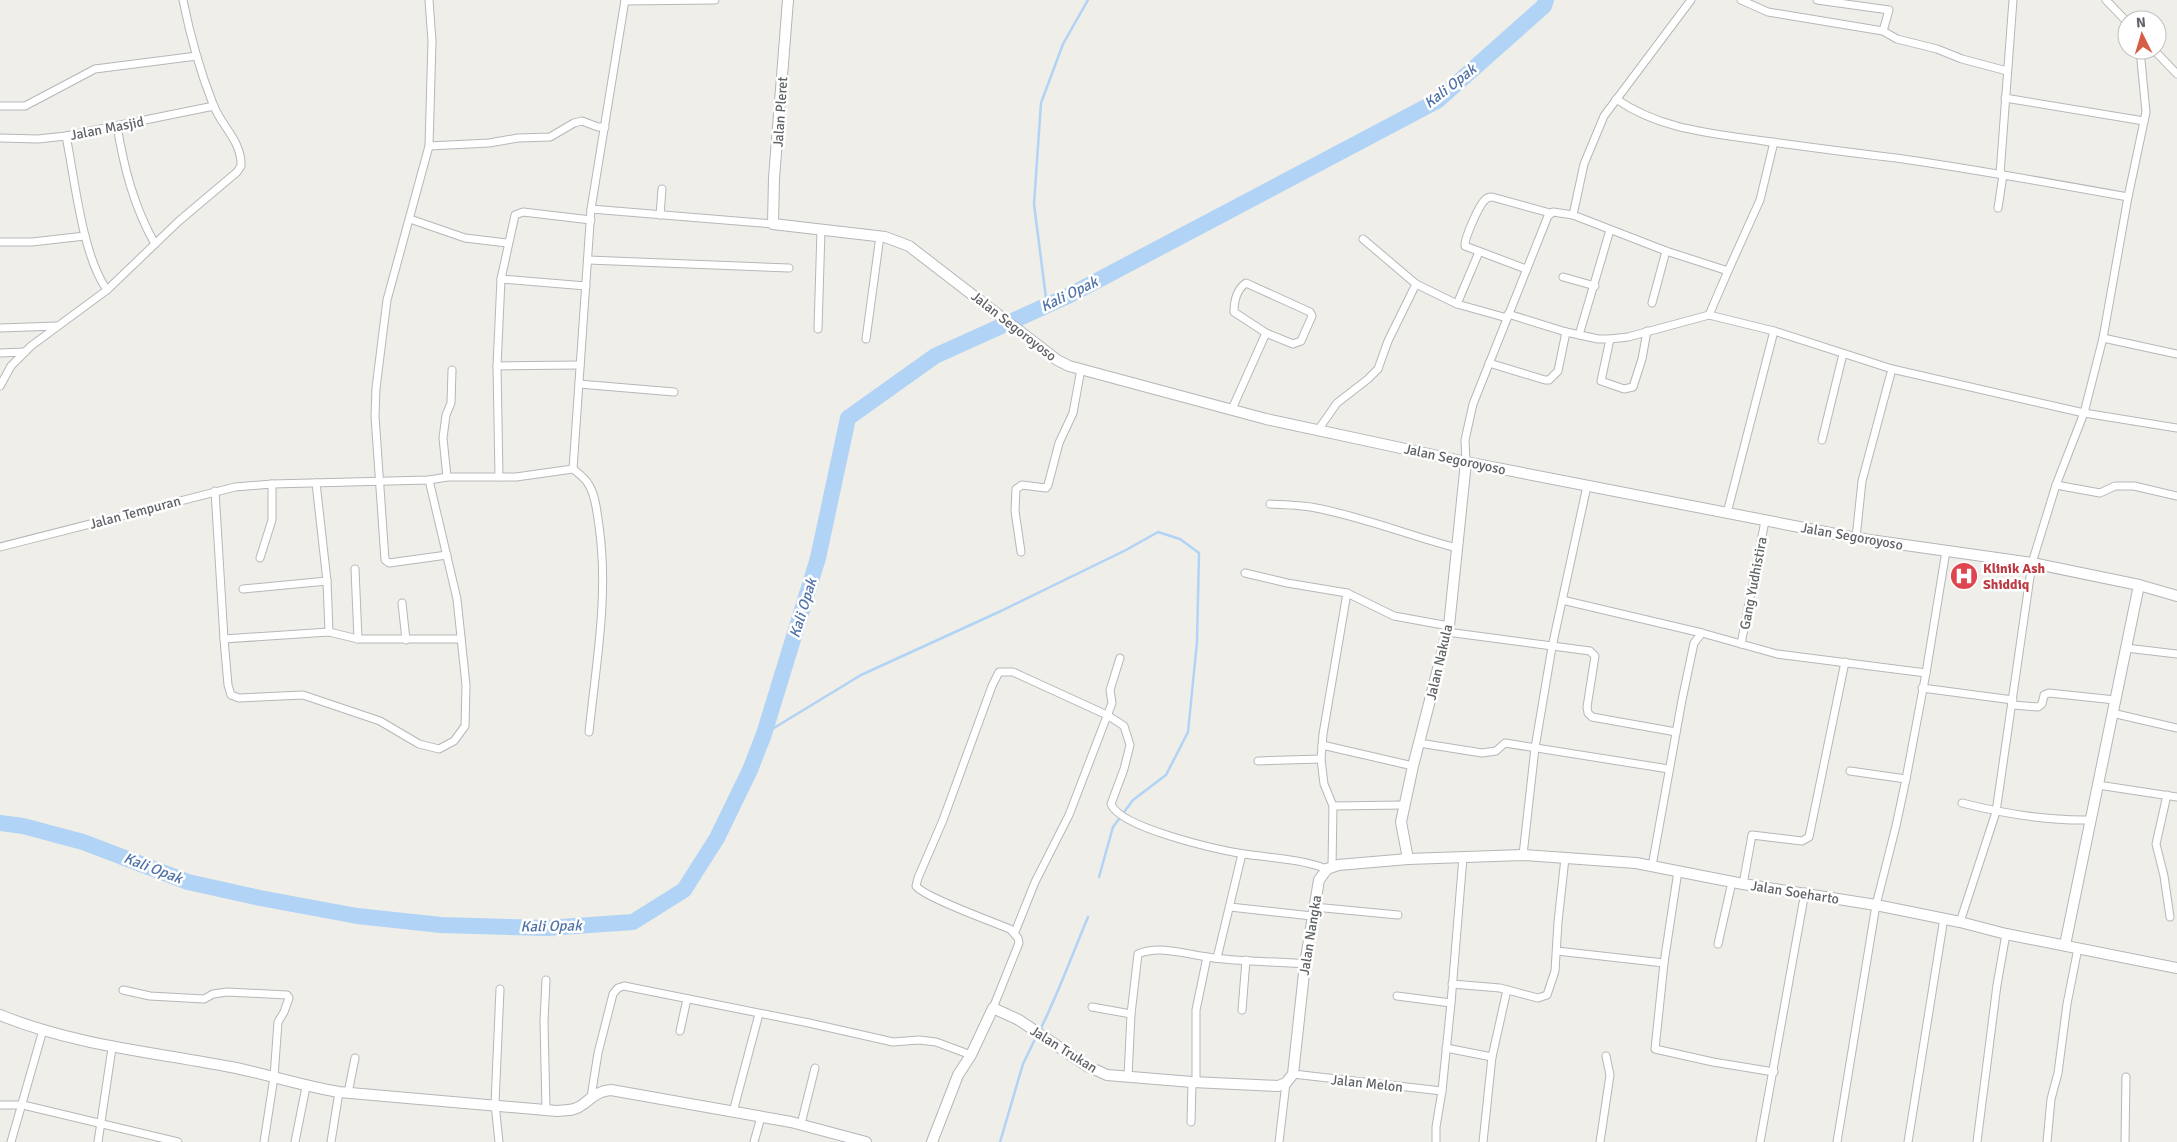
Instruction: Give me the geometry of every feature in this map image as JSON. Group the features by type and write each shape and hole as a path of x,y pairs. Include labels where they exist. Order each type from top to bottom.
{"street":[{"path":"0,386 11,366 25,352 107,290 155,244 237,172 241,166 238,146 214,106 197,56 183,0"},
{"path":"428,0 432,40 429,146 387,300 376,388 375,416 385,560 389,563 447,555"},
{"path":"589,732 603,600 603,560 595,502 585,478 573,469 591,209 625,1 716,0"},
{"name":"Jalan Pleret","path":"773,224 774,178 788,0"},
{"path":"1573,215 1584,164 1604,116 1691,0"},
{"path":"1741,0 1768,12 1816,18 1883,31 1898,39 2007,71"},
{"path":"1817,0 1888,10 1883,31"},
{"path":"1998,208 2002,175 2012,0"},
{"path":"2106,0 2117,12"},
{"path":"0,106 25,106 95,69 197,56"},
{"path":"1960,922 1996,812 2032,563 2056,485 2084,413 2103,338 2128,198 2146,112 2141,60"},
{"path":"2164,60 2177,74"},
{"path":"2006,98 2144,121"},
{"path":"1616,99 1635,112 1659,122 1711,133 2002,175 2128,198"},
{"name":"Jalan Masjid","path":"0,138 38,139 66,136 214,106"},
{"path":"429,146 550,137 574,123 582,121 595,126 605,127"},
{"path":"117,126 124,168 144,223 155,244"},
{"path":"66,136 86,236 96,270 107,290"},
{"path":"1708,314 1760,200 1774,142"},
{"path":"660,215 662,189"},
{"path":"1526,269 1465,246 1464,242 1482,203 1488,198 1492,197 1550,213 1573,215 1666,251 1728,271"},
{"path":"591,209 773,224"},
{"path":"499,477 497,366 501,279 507,243 515,215 519,212 590,220"},
{"path":"1466,462 1465,440 1473,404 1550,213"},
{"path":"410,219 464,238 507,243"},
{"name":"Jalan Segoroyoso","path":"773,224 880,236 909,246 1057,360 1081,369 1318,430 1466,462 1856,538 2032,563 2139,585 2177,596"},
{"path":"818,329 821,230"},
{"path":"1579,335 1610,230"},
{"path":"0,242 32,242 86,236"},
{"path":"866,339 880,236"},
{"path":"1363,239 1416,284 1458,304 1566,332 1610,339 1628,337 1708,314 1774,331 1892,369 2084,413 2177,428"},
{"path":"1652,303 1666,251"},
{"path":"1458,304 1479,252"},
{"path":"588,260 789,268"},
{"path":"1563,276 1595,286"},
{"path":"501,279 586,286"},
{"path":"1246,283 1310,312 1312,316 1301,341 1293,344 1266,333 1234,312 1234,299 1241,286 1246,283"},
{"path":"1318,430 1337,403 1368,379 1378,368 1388,341 1416,284"},
{"path":"0,328 58,326"},
{"path":"1610,339 1601,381 1624,389 1633,387 1642,359 1647,331"},
{"path":"1727,513 1774,331"},
{"path":"1489,363 1549,380 1558,370 1566,332"},
{"path":"1232,409 1266,333"},
{"path":"2103,338 2177,354"},
{"path":"0,353 25,352"},
{"path":"1822,440 1844,354"},
{"path":"497,366 580,365"},
{"path":"1021,552 1015,511 1016,489 1022,485 1046,488 1048,485 1059,443 1073,413 1081,369"},
{"path":"1856,538 1862,481 1892,369"},
{"path":"447,478 443,438 446,415 451,403 452,370"},
{"path":"579,384 674,392"},
{"name":"Jalan Nakula","path":"1408,859 1401,822 1413,766 1448,629 1466,462"},
{"name":"Jalan Tempuran","path":"0,547 235,487 272,484 516,477 573,469"},
{"path":"215,491 224,639 228,685 231,695 234,697 304,695 380,721 419,744 440,749 454,741 465,726 466,685 456,599 429,480"},
{"path":"316,483 327,581 329,632"},
{"path":"260,558 272,520 272,484"},
{"path":"2056,485 2100,493 2115,486 2134,486 2177,496"},
{"path":"1523,855 1536,748 1552,647 1587,486"},
{"path":"1270,504 1324,510 1457,548"},
{"name":"Gang Yudhistira","path":"1741,644 1766,521"},
{"path":"1837,1142 1876,904 1906,779 1946,551"},
{"path":"355,569 358,639"},
{"path":"1245,572 1287,583 1347,592 1394,616 1448,629 1594,653 1587,707 1588,713 1592,717 1676,732"},
{"path":"243,589 327,581"},
{"path":"2065,945 2139,585"},
{"path":"1329,868 1333,806 1324,784 1321,759 1347,592"},
{"path":"1562,600 1702,633 1777,654 1926,673"},
{"path":"402,603 406,640"},
{"path":"224,639 329,632 358,639 461,639"},
{"path":"1652,866 1694,643 1702,633"},
{"path":"2126,648 2177,654"},
{"path":"1015,932 1035,882 1069,816 1113,701 1110,690 1120,658"},
{"path":"1743,884 1752,835 1802,841 1809,837 1845,662"},
{"path":"932,1142 958,1075 993,1008 1018,943 1015,932 933,897 919,890 916,886 944,820 992,686 999,672 1013,672 1107,715 1124,726 1130,745 1124,769 1111,799 1113,808 1127,819 1162,834 1242,854 1303,862 1329,868 1408,859"},
{"path":"1922,688 2038,707 2042,704 2044,695 2049,693 2115,700"},
{"path":"2112,713 2177,728"},
{"path":"1419,743 1482,754 1496,751 1505,743 1669,769"},
{"path":"1322,745 1413,766"},
{"path":"1258,761 1321,759"},
{"path":"1850,771 1906,779"},
{"path":"2098,785 2177,797"},
{"path":"2167,796 2156,844 2165,882 2170,917"},
{"path":"1962,803 1996,812 2060,821 2091,820"},
{"path":"1333,806 1404,805"},
{"path":"1217,958 1222,929 1230,907 1242,854"},
{"name":"Jalan Soeharto","path":"1408,859 1523,855 1652,866 1743,884 1876,904 1944,918 2006,934 2177,968"},
{"path":"1436,1142 1436,1127 1442,1091 1451,1002 1463,857"},
{"path":"1452,984 1500,988 1538,998 1547,995 1556,971 1558,922 1565,858"},
{"name":"Jalan Nangka","path":"1293,1074 1305,964 1313,912 1319,880 1329,868"},
{"path":"1678,871 1664,963 1655,1049 1714,1062 1774,1072"},
{"path":"1718,944 1732,882"},
{"path":"1760,1142 1805,892"},
{"path":"1230,907 1398,915"},
{"path":"1908,1142 1944,918"},
{"path":"1977,1142 2006,934"},
{"path":"2048,1142 2051,1099 2058,1073 2067,1004 2078,948"},
{"path":"1128,1077 1131,1014 1138,954 1156,950 1217,958 1305,964"},
{"path":"1557,951 1664,963"},
{"path":"1191,1122 1196,1010 1207,957"},
{"path":"1242,1010 1246,960"},
{"path":"546,980 544,1021 546,1110"},
{"path":"591,1097 598,1053 613,994 618,988 624,986 810,1023 893,1042 919,1040 936,1042 970,1055"},
{"path":"499,1142 495,1104 500,989"},
{"path":"123,990 150,996 204,999 213,994 227,992 287,995 289,998 278,1022 274,1077 264,1142"},
{"path":"1483,1142 1492,1057 1506,990"},
{"path":"1398,996 1451,1002"},
{"path":"680,1031 687,999"},
{"path":"1092,1007 1131,1014"},
{"name":"Jalan Trukan","path":"993,1008 1020,1020 1087,1066 1107,1075 1278,1086 1286,1083"},
{"path":"733,1112 758,1014"},
{"path":"0,1015 43,1030 112,1048 232,1067 306,1087 546,1110 570,1110 581,1106 591,1097 606,1090 801,1124 866,1142"},
{"path":"11,1142 43,1030"},
{"path":"98,1142 112,1048"},
{"path":"1446,1048 1492,1057"},
{"path":"1600,1142 1610,1075 1606,1056"},
{"path":"331,1142 355,1058"},
{"path":"801,1124 815,1068"},
{"path":"1279,1142 1286,1083 1293,1074"},
{"name":"Jalan Melon","path":"1293,1074 1442,1091"},
{"path":"2126,1076 2126,1142"},
{"path":"294,1142 306,1087"},
{"path":"0,1105 23,1105 178,1142"},
{"path":"754,1142 761,1117"}],"waterway":[{"path":"1047,306 1034,204 1041,103 1063,44 1088,0"},
{"name":"Kali Opak","path":"0,823 23,826 83,842 188,882 357,916 441,925 547,928 633,922 684,890 717,838 750,770 764,734 818,558 848,418 935,356 1070,295 1437,101 1544,6 1546,0"},
{"path":"764,734 861,675 1001,611 1126,550 1158,532 1180,539 1199,553 1197,642 1188,732 1166,775 1133,800 1113,827 1099,877"},
{"path":"1040,1030 1088,917"},
{"path":"1000,1142 1023,1064 1037,1035"}],"place":[{"name":"Klinik Ash Shiddiq","path":"1964,576"}]}
